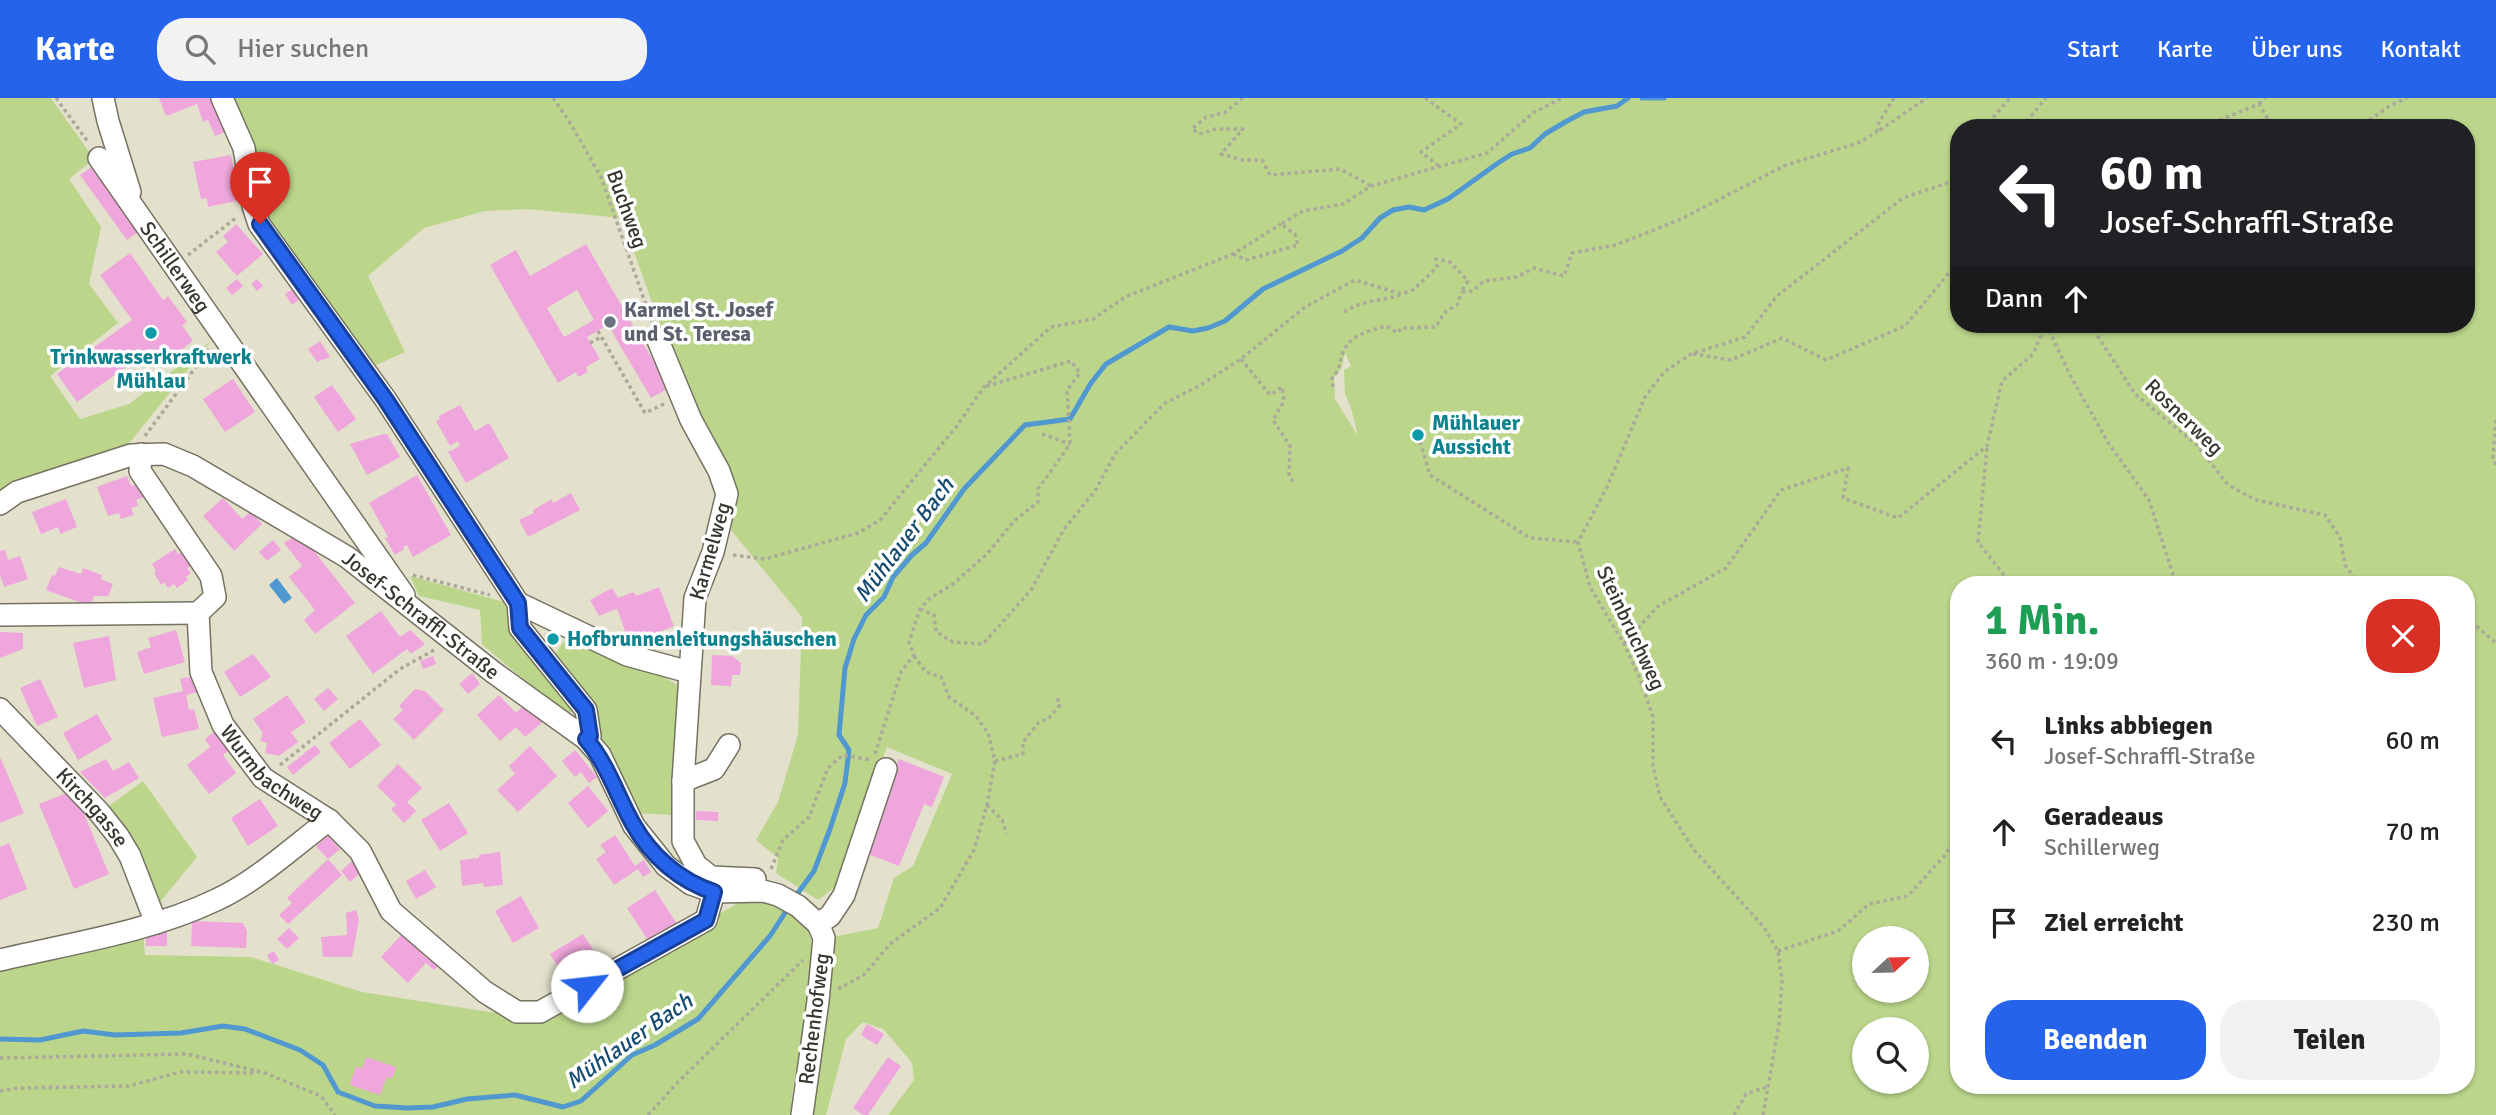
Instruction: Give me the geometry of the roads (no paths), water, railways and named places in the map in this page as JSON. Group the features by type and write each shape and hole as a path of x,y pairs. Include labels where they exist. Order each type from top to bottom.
{"street":[{"path":"103,98 130,189 131,204"},
{"path":"222,98 244,148 253,206 260,224 386,400 518,603 520,628 586,710 590,736 586,739"},
{"name":"Schillerweg","path":"99,158 413,609"},
{"name":"Karmelweg","path":"657,338 691,420 719,471 727,494 713,552 695,598 683,781 683,841 696,865 711,877 751,877 760,881 771,893 798,906 821,931"},
{"path":"0,615 198,613 215,597 211,576 140,471 136,454"},
{"name":"Josef-Schraffl-Straße","path":"0,504 17,492 136,454 164,454 193,466 347,557 586,739 600,755 634,827 666,866 691,884 714,892 771,893"},
{"path":"518,603 627,655 689,672"},
{"name":"Wurmbachweg","path":"198,613 201,672 223,725 263,778 329,820 360,851 391,911 485,992 517,1012 540,1012 706,920 714,892"},
{"name":"Kirchgasse","path":"0,709 99,812 118,836 130,856 156,923"},
{"path":"683,781 714,769 729,745"},
{"path":"821,931 844,895 886,769"},
{"path":"0,960 156,923 216,900 246,883 329,820"},
{"name":"Rechenhofweg","path":"802,1115 818,1001 821,931"}],"water":[{"path":"277,578 292,598 284,604 269,585"}],"waterway":[{"name":"Mühlauer Bach","path":"795,897 814,871 845,783 849,750 839,735 845,668 854,639 866,615 884,597 893,577 926,543 964,489 1025,425 1070,419 1091,383 1106,364 1169,327 1193,331 1225,321 1263,289 1342,251 1362,238 1380,218 1393,210 1409,207 1424,210 1448,199 1498,163 1512,154 1530,148 1545,134 1567,121 1584,112 1617,106 1628,98"},
{"name":"Mühlauer Bach","path":"1642,98 1664,98"},
{"name":"Mühlauer Bach","path":"0,1039 40,1040 83,1031 115,1035 181,1033 223,1026 245,1029 300,1050 323,1065 338,1092 375,1106 433,1107 467,1099 515,1095 563,1107 581,1101 632,1055 655,1045 698,1019 770,936 790,905"}],"place":[{"name":"Karmel St. Josef und St. Teresa","path":"610,322"},
{"name":"Trinkwasserkraftwerk Mühlau","path":"151,333"},
{"name":"Mühlauer Aussicht","path":"1418,435"},
{"name":"Hofbrunnenleitungshäuschen","path":"553,639"}]}
